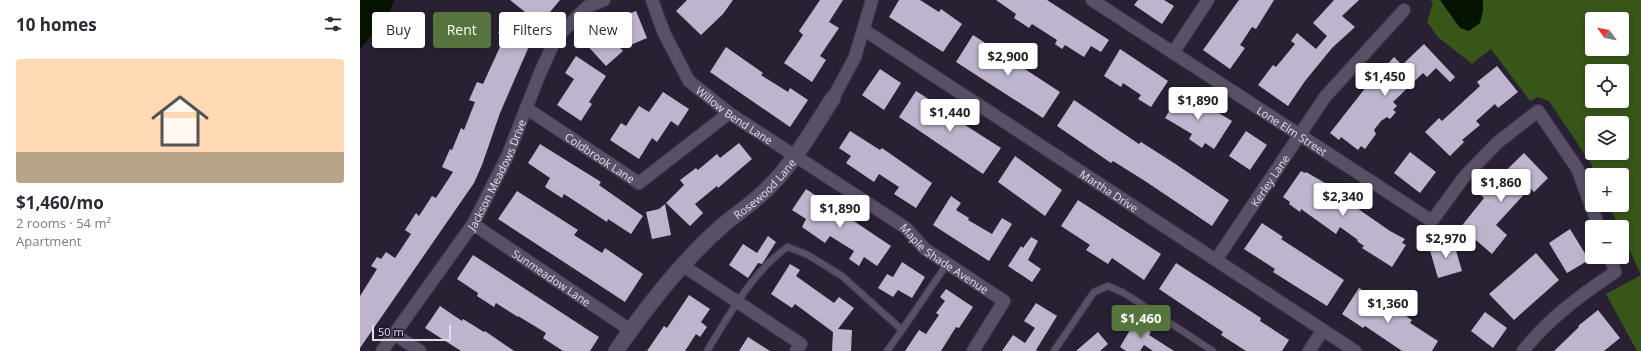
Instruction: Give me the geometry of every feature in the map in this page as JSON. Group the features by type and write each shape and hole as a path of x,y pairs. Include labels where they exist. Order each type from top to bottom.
{"street":[{"name":"Jackson Meadows Drive","path":"382,351 473,224 507,157 556,38 586,7 604,0"},
{"name":"Willow Bend Lane","path":"652,0 664,33 689,81 729,113 796,156"},
{"name":"Rosewood Lane","path":"616,351 630,330 682,265 722,226 769,188 796,156 833,98 855,57 872,0"},
{"name":"Lone Elm Street","path":"1092,0 1432,221 1464,177 1498,143 1538,111 1577,168 1596,220"},
{"path":"1173,53 1208,0"},
{"name":"Kerley Lane","path":"1216,260 1325,97 1404,10"},
{"name":"Martha Drive","path":"864,30 1355,351"},
{"name":"Coldbrook Lane","path":"526,108 639,183 729,113"},
{"name":"Maple Shade Avenue","path":"796,156 906,228 925,249 1004,301 973,351"},
{"name":"Sunmeadow Lane","path":"473,224 630,330"},
{"path":"1523,351 1538,333 1562,309 1615,272 1612,264"},
{"path":"682,265 801,344 796,351"},
{"path":"1310,351 1323,330"},
{"path":"394,334 420,351"}],"lane":[{"path":"707,351 738,301 776,255 788,247 808,255 842,276 902,330"},
{"path":"887,351 946,264"},
{"path":"1054,351 1094,292 1108,286 1124,293 1213,351"}],"green space":[{"path":"1430,0 1641,0 1641,275 1629,249 1629,220 1616,220 1612,212 1629,212 1629,168 1593,168 1589,160 1629,160 1629,116 1585,116 1585,155 1549,101 1538,97 1530,101 1491,49 1472,64 1438,37 1427,22 1433,3"},
{"path":"1641,275 1641,351 1637,351 1606,294"}],"shaded area":[{"path":"360,0 394,0 389,12 372,12 372,35 360,49"},
{"path":"1440,0 1483,0 1483,11 1480,23 1469,31 1460,28"}],"building":[{"path":"510,0 560,0 550,12 525,12"},
{"path":"687,0 733,0 723,14 701,35 676,11"},
{"path":"820,0 843,0 829,22 839,28 820,56 826,60 812,82 784,63 803,35 799,31"},
{"path":"899,0 920,0 939,12 941,9 962,24 943,52 889,17"},
{"path":"996,0 1047,0 1109,40 1101,52 1091,46 1084,57 1065,45 1062,49 1055,44 1057,40 1032,24 1029,28 1014,18 1016,14"},
{"path":"1138,0 1164,0 1174,6 1162,24 1134,5"},
{"path":"1239,0 1274,0 1256,29 1252,27 1240,45 1245,48 1230,69 1203,50"},
{"path":"1334,0 1359,0 1342,16 1355,27 1332,48 1305,81 1288,106 1258,85 1273,65 1276,67 1295,44 1291,41 1297,33 1316,49 1327,36 1313,23"},
{"path":"636,11 647,38 632,44 632,13"},
{"path":"973,35 1060,92 1043,118 956,62"},
{"path":"1424,44 1455,77 1450,82 1436,68 1427,77 1423,73 1393,102 1397,106 1393,110 1396,112 1390,119 1387,117 1381,121 1374,130 1376,134 1365,149 1361,146 1358,150 1341,137 1339,140 1330,133 1370,82 1374,86 1390,70 1386,66 1394,57 1402,65"},
{"path":"726,47 763,73 761,75 788,92 790,88 808,100 790,127 710,72"},
{"path":"500,48 528,48 500,113 482,165 474,183 360,348 360,296 377,269 371,266 377,257 381,259 386,252 395,258 411,234 405,230 416,213 419,216 432,196 436,198 453,172 442,167 450,149 452,150 461,128 464,130 475,102 469,100 477,82 483,84"},
{"path":"590,48 620,48 623,51 606,66"},
{"path":"1120,49 1168,81 1151,107 1138,99 1141,95 1123,83 1121,87 1104,76"},
{"path":"576,56 606,76 589,102 592,104 581,121 557,105 574,79 565,73"},
{"path":"1497,66 1518,92 1498,108 1495,104 1476,121 1480,125 1462,140 1464,142 1450,156 1425,132 1439,118 1442,121 1480,86 1477,82"},
{"path":"880,69 901,83 884,110 862,95"},
{"path":"916,91 938,105 937,107 1001,148 983,174 899,117"},
{"path":"1182,91 1232,121 1214,149 1205,143 1202,148 1189,139 1192,134 1165,118"},
{"path":"663,92 689,109 678,126 671,121 657,142 652,138 639,159 610,140 621,123 626,126 639,106 649,112"},
{"path":"1074,100 1139,144 1141,142 1229,200 1212,226 1113,161 1111,163 1057,126"},
{"path":"850,131 880,150 882,148 932,183 916,208 894,194 899,187 879,174 874,182 846,163 851,156 839,148"},
{"path":"1246,131 1267,145 1250,170 1229,156"},
{"path":"739,143 752,159 718,188 717,186 695,204 703,213 690,226 666,203 684,185 680,180 696,168 698,170 717,154 720,158"},
{"path":"540,144 601,182 599,185 643,216 631,234 608,219 607,222 564,194 562,198 545,187 550,178 528,163"},
{"path":"1410,152 1436,172 1420,193 1394,173"},
{"path":"1524,153 1548,178 1534,192 1530,188 1496,225 1507,235 1492,254 1470,235 1466,240 1456,233 1484,198 1481,195"},
{"path":"1015,156 1062,190 1045,216 998,182"},
{"path":"1301,171 1306,172 1325,183 1356,204 1354,206 1390,231 1405,239 1402,243 1406,245 1392,267 1362,248 1364,246 1357,241 1358,240 1340,227 1336,234 1301,209 1300,212 1289,204 1290,202 1283,197"},
{"path":"806,189 891,246 877,266 864,257 859,266 849,259 854,251 830,236 825,243 802,227 806,219 792,210"},
{"path":"517,191 578,230 574,235 602,253 605,248 643,274 625,302 498,219"},
{"path":"951,196 961,203 956,210 969,218 968,220 992,234 1002,218 1012,224 989,261 933,225"},
{"path":"1078,200 1161,254 1144,280 1112,258 1108,264 1086,250 1090,245 1061,226"},
{"path":"665,204 671,235 652,239 646,212 659,209"},
{"path":"1262,223 1283,237 1281,239 1344,280 1327,306 1273,272 1275,269 1244,249"},
{"path":"1570,229 1585,253 1585,262 1567,273 1549,243"},
{"path":"768,236 776,242 762,264 758,263 748,278 729,265 743,244 757,253"},
{"path":"1031,237 1038,241 1028,260 1041,269 1032,282 1008,266 1021,246 1023,248"},
{"path":"1453,240 1462,271 1438,278 1429,247"},
{"path":"1536,253 1559,280 1514,320 1489,294"},
{"path":"473,255 599,337 590,351 563,351 543,338 546,333 496,303 494,307 477,296 478,293 457,279"},
{"path":"902,262 925,277 912,298 898,290 893,297 878,288 887,274 893,277"},
{"path":"1176,263 1261,318 1260,321 1289,340 1282,351 1246,351 1221,335 1223,332 1159,289"},
{"path":"790,264 800,270 796,276 834,303 839,297 854,308 838,329 852,330 851,351 832,351 833,332 795,304 792,308 771,294"},
{"path":"1359,288 1412,320 1410,323 1438,341 1432,351 1402,351 1365,326 1363,328 1342,314"},
{"path":"946,289 973,307 959,328 956,327 941,351 905,351 919,330 926,334 939,315 936,313 945,301 940,297"},
{"path":"689,295 710,309 701,322 707,327 700,337 696,334 685,351 647,351 664,326 667,328"},
{"path":"1036,303 1057,316 1036,350 1038,351 1002,351 1013,335 1025,343 1035,328 1024,321"},
{"path":"440,306 462,321 463,319 484,332 485,331 514,351 461,351 425,328"},
{"path":"1598,310 1620,338 1604,351 1554,351 1579,327 1578,326"},
{"path":"1485,312 1507,328 1493,348 1471,331"},
{"path":"1129,319 1151,332 1149,335 1174,351 1153,351 1144,345 1140,351 1126,351 1120,347 1130,330 1124,327"},
{"path":"1098,332 1108,344 1100,351 1076,351"},
{"path":"748,337 770,351 739,351"}]}
